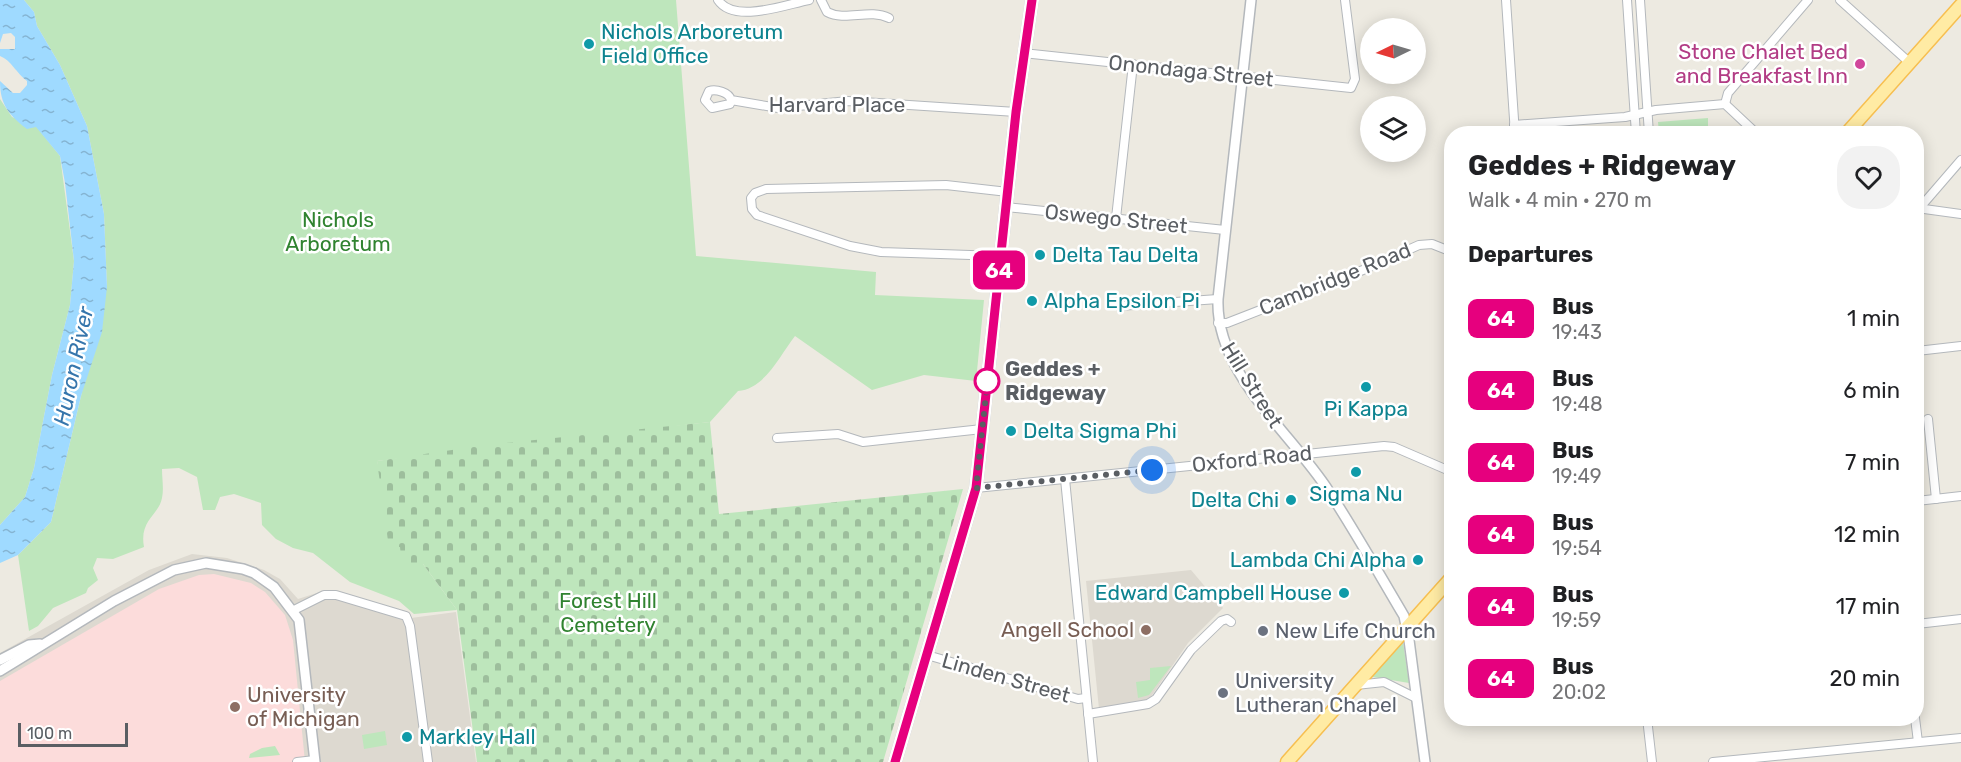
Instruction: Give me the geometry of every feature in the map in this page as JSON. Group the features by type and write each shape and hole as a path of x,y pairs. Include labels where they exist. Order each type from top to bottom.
{"main road":[{"path":"894,762 976,488 1016,112 1032,0"},
{"path":"1853,126 1961,5"},
{"path":"1287,762 1444,586"}],"street":[{"path":"718,0 724,8 738,13 809,0"},
{"path":"821,0 824,9 830,14 878,12 889,18"},
{"name":"Hill Street","path":"1251,0 1218,300 1218,324 1230,356 1241,374 1330,492 1404,616 1425,762"},
{"name":"Onondaga Street","path":"1023,53 1347,88 1356,83 1345,0"},
{"path":"1506,0 1515,126"},
{"path":"1627,0 1635,126"},
{"path":"1640,0 1649,126"},
{"path":"1725,104 1728,93 1808,0"},
{"path":"1840,0 1910,63"},
{"path":"1116,219 1133,64"},
{"name":"Harvard Place","path":"731,100 778,108 848,101 1016,112"},
{"path":"1540,126 1725,104 1748,126"},
{"path":"1924,202 1961,160"},
{"path":"1000,256 881,252 850,246 757,215 750,204 755,193 766,189 946,185 1008,192"},
{"name":"Oswego Street","path":"1006,207 1226,230"},
{"path":"1924,210 1961,214"},
{"name":"Cambridge Road","path":"1218,324 1227,323 1363,270 1419,245 1432,244 1444,249"},
{"path":"1119,306 1218,300"},
{"path":"1924,350 1961,346"},
{"path":"1928,419 1936,499"},
{"path":"777,438 831,434 863,442 982,429"},
{"name":"Oxford Road","path":"976,488 1389,446 1444,469"},
{"path":"1065,479 1094,762"},
{"path":"1924,500 1961,496"},
{"path":"0,671 22,659 40,644 114,601 174,570 206,562 254,573 282,594 294,610 303,637 316,761 297,762"},
{"path":"294,610 324,596 336,595 406,616 410,626 428,762"},
{"name":"Linden Street","path":"1089,714 1148,704 1156,699 1191,650 1221,621 1227,619 1231,622"},
{"path":"1924,623 1961,619"},
{"path":"0,660 29,645 40,644"},
{"name":"Linden Street","path":"927,655 1078,699 1086,698"},
{"path":"1354,686 1368,682 1384,682 1416,698"},
{"path":"1648,726 1652,762"},
{"path":"1917,726 1918,742"},
{"path":"1713,762 1961,738"}],"shaded area":[{"name":"University of Michigan","path":"192,554 227,558 264,570 280,579 298,599 323,591 341,592 401,611 411,618 456,612 476,762 0,762 0,653 149,570"},
{"name":"Angell School","path":"1191,570 1223,608 1188,643 1148,701 1099,709 1086,581"},
{"path":"214,574 251,583 265,592 285,615 293,640 305,762 0,762 0,681 159,589 199,575"}],"green space":[{"name":"Nichols Arboretum","path":"24,0 676,0 696,256 876,272 875,295 984,300 976,381 924,375 872,390 795,336 764,378 748,389 738,391 710,422 377,461 400,547 423,564 457,610 414,614 399,601 350,582 313,553 293,548 276,539 262,525 261,503 234,494 220,497 215,510 203,510 197,477 179,468 162,469 162,498 144,530 144,547 113,559 97,558 93,568 98,580 88,588 86,593 53,608 38,626 29,631 18,555 51,522 107,287 104,214 87,126 60,65 37,26 34,12"},
{"path":"0,99 12,117 36,126 60,156 74,261 70,305 52,375 34,468 25,497 0,525"},
{"path":"1708,118 1708,126 1658,126 1658,122"},
{"name":"Forest Hill Cemetery","path":"710,422 719,514 963,489 883,762 477,762 457,610 423,564 402,565 400,547 389,548 377,461 486,445"},
{"path":"1403,642 1409,683 1373,677 1372,676"},
{"path":"1171,666 1149,695 1138,698 1136,682 1150,680 1150,668"},
{"path":"385,731 387,745 364,749 362,735"},
{"path":"275,746 280,755 249,758 250,754 262,748"}],"water":[{"name":"Huron River","path":"0,0 24,0 34,12 37,26 60,65 87,126 104,214 107,287 102,332 81,396 51,522 18,555 0,563 0,525 25,497 34,468 52,375 70,305 74,261 60,156 36,127 27,129 15,119 7,109 2,97 0,81 13,93 20,93 27,85 27,81 0,56 0,49 15,49 15,37 11,33 3,34 0,43"}],"bus line":[{"name":"64","path":"895,762 976,488 1016,112 1032,0"}],"place":[{"name":"Nichols Arboretum Field Office","path":"589,44"},
{"name":"Stone Chalet Bed and Breakfast Inn","path":"1860,64"},
{"name":"Delta Tau Delta","path":"1040,255"},
{"name":"Alpha Epsilon Pi","path":"1032,301"},
{"name":"Geddes + Ridgeway","path":"987,381"},
{"name":"Pi Kappa","path":"1366,387"},
{"name":"Delta Sigma Phi","path":"1011,431"},
{"name":"Sigma Nu","path":"1356,472"},
{"name":"Delta Chi","path":"1291,500"},
{"name":"Lambda Chi Alpha","path":"1418,560"},
{"name":"Edward Campbell House","path":"1344,593"},
{"name":"Angell School","path":"1146,630"},
{"name":"New Life Church","path":"1263,631"},
{"name":"University Lutheran Chapel","path":"1223,693"},
{"name":"University of Michigan","path":"235,707"},
{"name":"Markley Hall","path":"407,737"}],"route":[{"path":"987,381 988,376 976,488 1152,470"}]}
